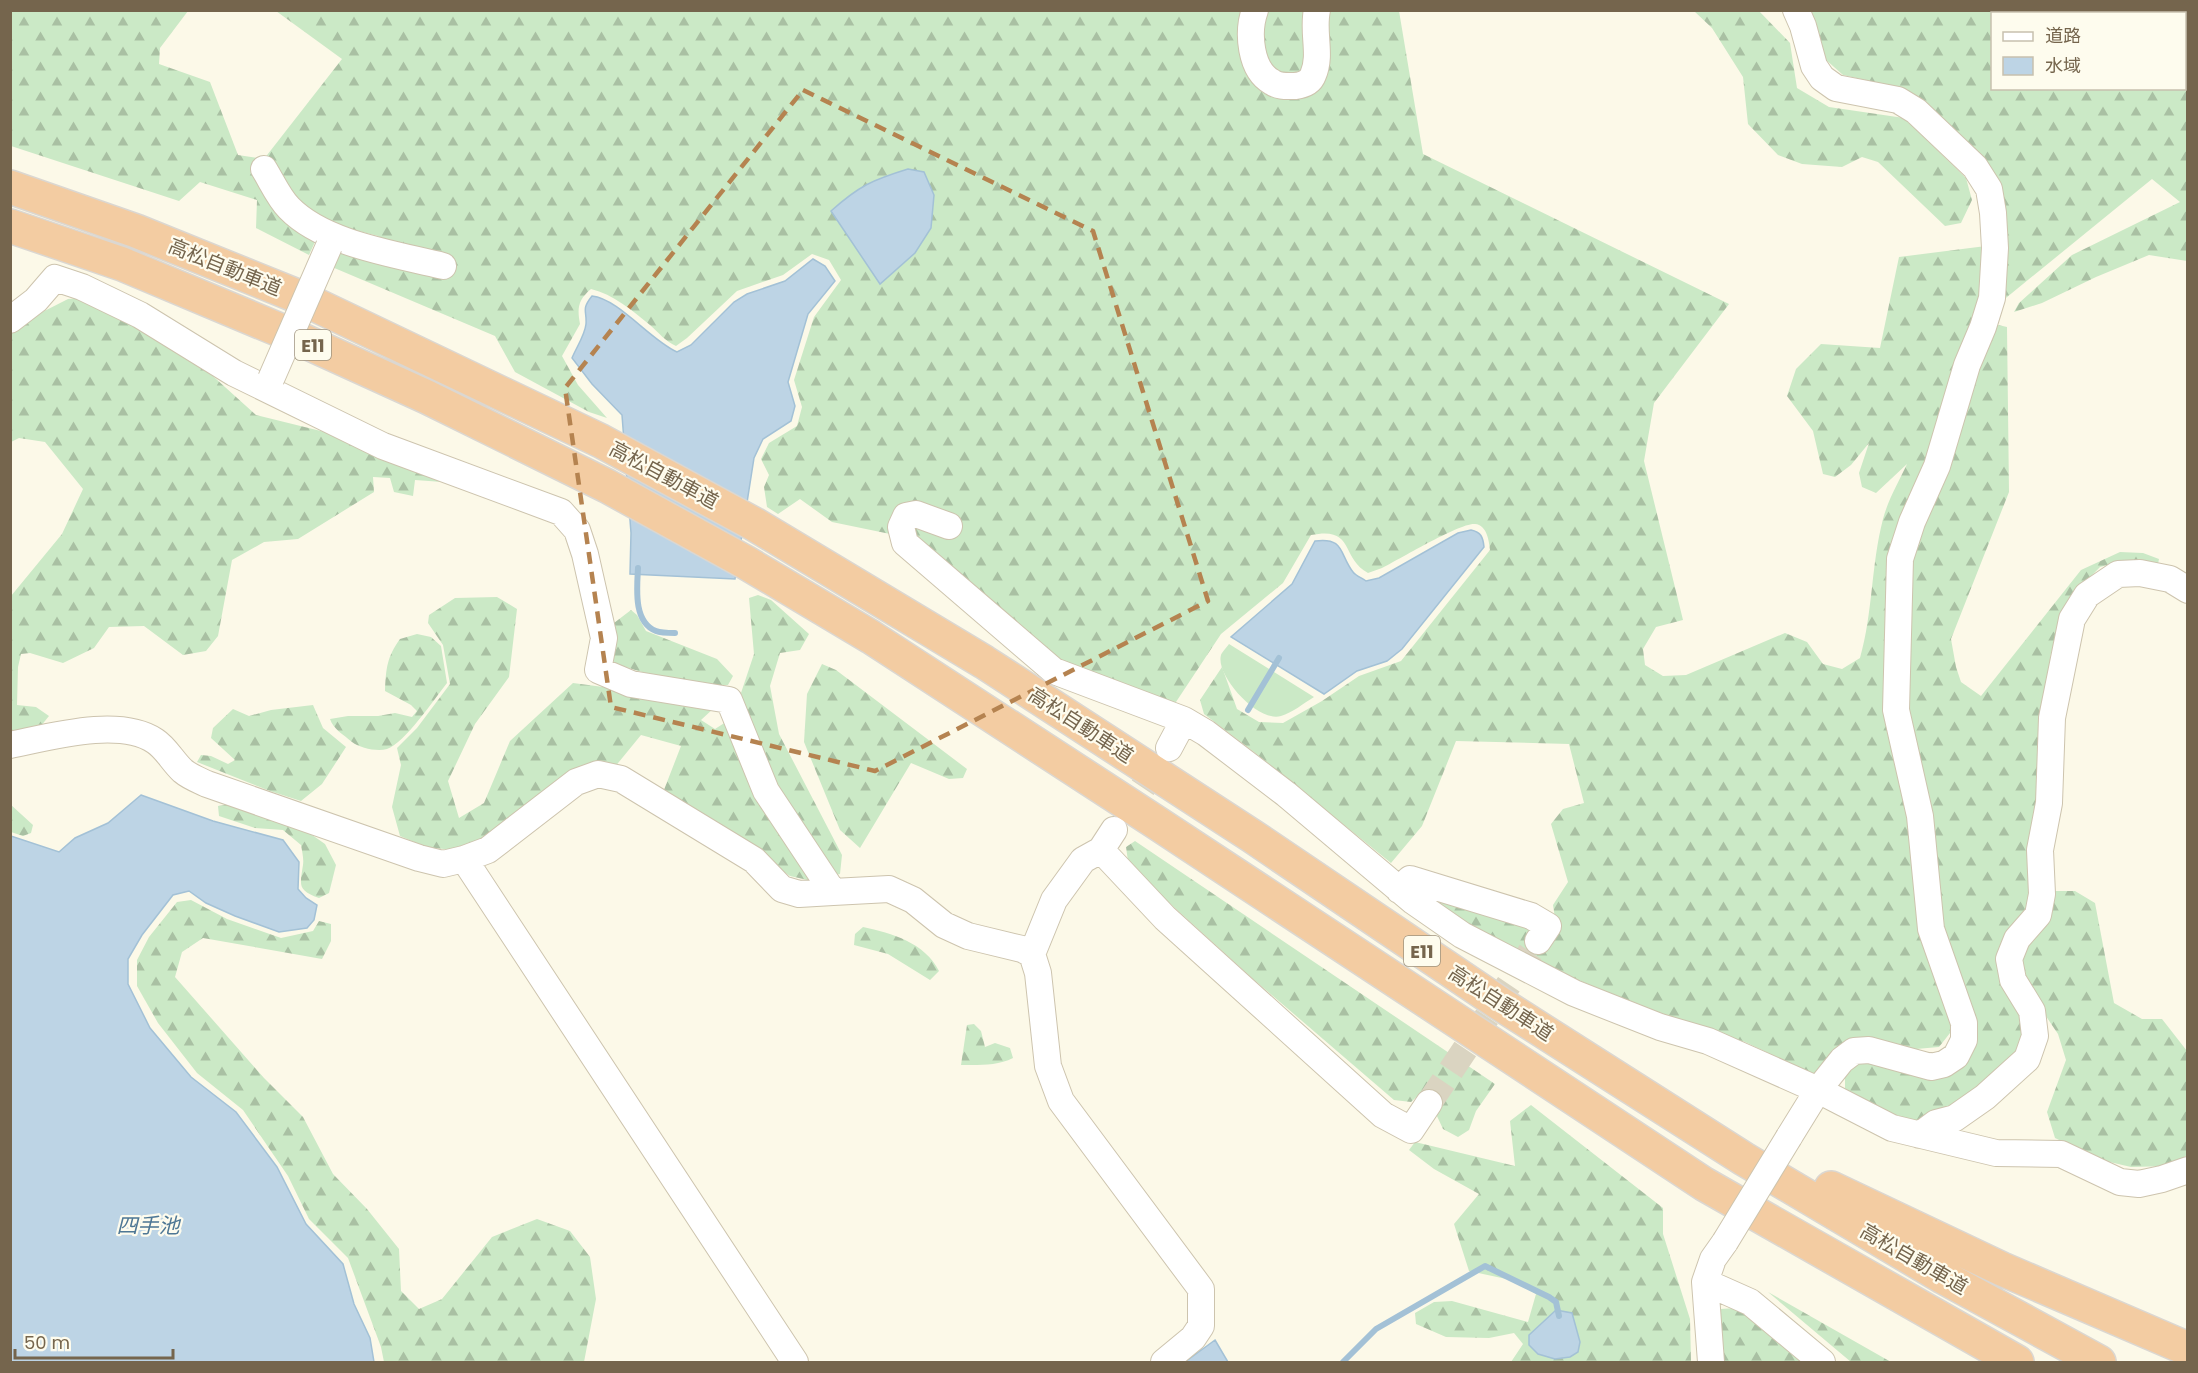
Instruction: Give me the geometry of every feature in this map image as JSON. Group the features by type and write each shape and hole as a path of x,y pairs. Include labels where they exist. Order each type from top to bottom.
{"highway":[{"name":"高松自動車道","path":"10,187 136,231 297,296 601,441 754,524 984,662 1252,836 1499,1003 1744,1159 1943,1277 2099,1362"},
{"name":"高松自動車道","path":"10,226 122,264 282,331 608,486 745,562 881,643 1157,822 1704,1184 2017,1362"},
{"path":"1499,1003 1840,1193 2002,1269 2187,1349"},
{"path":"1704,1184 1779,1240 1986,1362"},
{"path":"2117,1318 2147,1326 2165,1327 2187,1321"}],"street":[{"path":"1256,10 1252,19 1250,39 1256,64 1272,83 1283,86 1301,86 1310,81 1317,62 1314,20 1317,10"},
{"path":"1711,1362 1705,1282 1713,1259 1818,1090 1842,1060 1854,1051 1869,1050 1931,1066 1944,1064 1956,1056 1964,1040 1964,1023 1931,929 1920,816 1896,710 1900,559 1912,522 1937,466 1967,365 1992,298 1995,248 1993,213 1989,189 1975,167 1916,111 1898,100 1836,88 1822,78 1814,66 1796,10"},
{"path":"264,169 287,207 331,242 443,266"},
{"path":"268,384 331,242"},
{"path":"10,320 36,300 54,278 82,287 140,315 234,373 268,384 383,447 561,512 577,530 585,554 604,638 598,670 631,684 729,700 766,791 833,892"},
{"path":"950,526 916,514 906,516 901,527 905,543 1054,671 1184,720 1206,733 1286,794 1400,890 1462,935 1574,993 1660,1027 1708,1041 1818,1090 1877,1122 1996,1153 2061,1154 2120,1182 2139,1184 2187,1170"},
{"path":"1920,1135 1936,1123 1955,1118 1985,1096 2027,1059 2035,1036 2032,1011 2013,980 2009,959 2017,939 2038,915 2042,894 2040,850 2049,803 2052,718 2072,619 2087,595 2118,574 2140,573 2170,579 2187,590"},
{"path":"1169,748 1184,720"},
{"path":"10,745 62,734 131,730 155,741 184,772 207,784 419,858 443,864 488,850 576,782 598,774 621,779 754,860 782,889 799,894 890,889 913,900 944,925 968,936 1022,949 1032,954"},
{"path":"1164,1362 1193,1338 1201,1326 1201,1289 1061,1101 1048,1066 1038,973 1032,954 1054,900 1083,860 1108,840 1165,918 1383,1116 1411,1130 1429,1103"},
{"path":"464,859 795,1362"},
{"path":"1400,890 1410,879 1531,916 1548,926 1538,941"},
{"path":"1705,1282 1750,1302 1822,1362"}],"highlighted area":[{"path":"803,90 1093,231 1208,601 875,771 611,707 565,388"}],"green space":[{"path":"11,11 188,11 160,48 159,64 210,82 238,155 264,159 342,59 276,11 1246,11 1242,43 1303,94 1325,11 1399,11 1423,154 1729,304 1654,403 1644,461 1683,620 1656,627 1643,649 1645,665 1663,676 1686,675 1785,633 1807,642 1823,664 1842,669 1860,658 1883,519 1907,464 1876,493 1862,487 1859,473 1869,443 1851,465 1835,477 1823,474 1813,431 1787,396 1796,369 1821,344 1880,348 1899,257 1986,246 1981,305 1928,461 1886,712 1951,1013 1950,1033 1939,1047 1916,1049 1877,1040 1853,1042 1835,1049 1815,1075 1745,1042 1639,1006 1536,962 1500,944 1431,901 1435,894 1556,925 1553,905 1568,882 1551,824 1563,809 1584,803 1569,744 1456,741 1422,826 1391,863 1204,714 1200,700 1222,667 1237,709 1259,722 1283,723 1322,701 1359,676 1401,661 1490,550 1487,534 1479,525 1468,525 1457,529 1368,573 1359,566 1346,545 1335,535 1325,533 1311,535 1283,583 1221,634 1174,705 1082,673 1046,654 895,535 832,522 800,499 778,514 767,507 764,487 769,475 761,459 769,443 797,426 802,407 794,380 814,317 841,280 829,260 812,254 783,275 737,291 676,346 622,304 591,289 581,301 580,324 562,356 578,385 607,418 589,412 515,372 495,336 332,267 341,247 391,244 378,236 324,222 309,255 256,228 257,200 200,182 179,201 11,146"},
{"path":"1267,11 1308,11 1309,70 1280,76 1271,68 1259,45"},
{"path":"1694,11 1759,11 1790,43 1797,88 1829,107 1904,118 1966,178 1972,200 1961,223 1945,226 1878,162 1862,157 1842,167 1802,164 1778,155 1748,124 1743,77 1712,28"},
{"path":"1805,11 2187,11 2187,261 2149,255 2042,303 2014,312 2019,303 2072,255 2180,202 2152,179 2001,302 1998,186 1897,87 1843,75 1825,59"},
{"path":"89,297 205,369 256,415 341,436 470,484 415,480 413,496 394,492 390,478 373,477 374,492 298,539 264,542 232,560 218,636 206,651 183,655 144,626 109,627 94,648 63,663 30,653 21,654 18,667 17,705 36,707 49,716 36,732 11,735 11,596 62,534 83,489 45,442 19,438 11,442 11,328 68,299"},
{"path":"1994,324 2007,327 2009,492 1951,639 1961,682 1981,696 2081,570 2120,552 2143,553 2159,559 2158,564 2126,560 2100,567 2071,597 2051,653 2040,729 2037,796 2029,851 2029,909 2000,949 2025,1029 2021,1054 1970,1094 1920,1123 1877,1112 1845,1089 1845,1076 1859,1062 1958,1067 1940,928 1906,706 1910,559"},
{"path":"758,595 771,600 809,634 800,650 780,653 770,686 779,734 842,855 840,874 832,876 776,792 747,727 741,693 754,654 749,598"},
{"path":"497,597 517,609 509,677 475,724 448,781 459,818 484,803 510,741 573,683 611,688 714,708 701,720 715,729 729,720 812,881 790,876 662,795 681,746 641,735 614,768 484,845 453,850 426,847 400,836 392,807 401,765 397,748 417,728 450,684 443,645 428,623 429,615 455,598"},
{"path":"631,610 637,615 646,631 717,659 733,676 728,685 686,682 655,676 614,663 609,648 614,623"},
{"path":"417,634 431,637 441,646 447,683 410,730 394,745 378,750 355,744 336,729 330,719 395,713 412,717 417,711 411,705 385,691 388,663 392,651 400,639"},
{"path":"1229,644 1314,697 1281,716 1261,712 1240,696 1225,674 1221,664 1221,655"},
{"path":"822,664 836,670 967,769 963,778 949,779 911,763 860,848 840,830 804,742 807,694"},
{"path":"313,705 323,728 346,747 322,784 301,801 197,762 201,755 211,756 228,764 235,760 211,738 213,728 233,709 249,716 271,710"},
{"path":"238,803 295,823 325,844 336,865 329,893 319,898 303,889 301,845 283,830 255,828 219,816 218,806"},
{"path":"10,804 33,825 31,833 23,836 11,832"},
{"path":"1135,841 1495,1084 1476,1111 1469,1130 1458,1137 1443,1129 1436,1114 1438,1105 1423,1091 1411,1102 1394,1100 1252,978 1134,871 1128,861 1126,847"},
{"path":"2053,891 2075,891 2095,903 2114,1003 2142,1019 2162,1019 2187,1051 2187,1155 2170,1166 2131,1167 2101,1160 2055,1138 2047,1112 2066,1060 2058,1034 2033,997 2021,963 2027,945"},
{"path":"191,900 227,919 281,938 313,931 319,921 331,924 331,941 322,959 203,938 182,952 175,977 264,1078 303,1117 333,1174 367,1209 399,1249 401,1291 419,1309 442,1299 492,1237 537,1219 570,1231 590,1257 596,1299 584,1362 384,1362 381,1347 348,1258 309,1219 288,1176 243,1110 197,1073 158,1023 137,986 137,960 149,937 177,902"},
{"path":"863,927 885,932 916,946 933,961 939,971 930,980 888,954 854,945 855,934"},
{"path":"974,1024 981,1031 985,1047 995,1043 1010,1048 1013,1058 994,1064 961,1065 967,1025"},
{"path":"1531,1105 1663,1208 1663,1234 1690,1319 1691,1362 1511,1362 1523,1344 1514,1333 1489,1338 1446,1337 1416,1324 1415,1313 1434,1302 1452,1301 1528,1322 1536,1294 1511,1280 1469,1271 1454,1224 1479,1194 1434,1169 1409,1150 1415,1142 1515,1166 1510,1121"},
{"path":"1768,1292 1891,1362 1851,1362"},
{"path":"1736,1308 1763,1324 1807,1362 1720,1362 1713,1326 1720,1309"}],"water":[{"path":"908,169 924,172 934,195 931,228 915,253 880,284 831,211 866,185"},
{"path":"813,259 825,266 835,281 808,314 788,382 795,406 791,421 763,439 754,458 735,579 630,574 631,533 622,415 592,384 572,358 585,328 586,307 589,301 592,296 613,304 656,339 677,352 691,345 734,302 747,294 785,281"},
{"path":"1471,530 1481,535 1484,547 1402,649 1387,661 1357,671 1324,694 1231,637 1292,584 1315,541 1325,540 1337,544 1353,572 1366,581 1379,578 1458,533"},
{"name":"四手池","path":"141,795 213,821 283,840 299,862 298,889 317,905 314,920 307,928 279,932 206,903 189,891 173,895 142,935 128,959 128,984 150,1028 191,1077 236,1112 277,1167 306,1224 343,1264 354,1304 370,1338 374,1362 11,1362 11,836 59,852 75,838 108,823"},
{"path":"1556,1310 1572,1313 1580,1342 1578,1352 1570,1357 1555,1359 1538,1354 1529,1345 1529,1335"},
{"path":"1215,1340 1228,1362 1185,1362"}],"waterway":[{"path":"638,568 638,604 643,620 656,631 675,633"},
{"path":"1248,710 1279,658"},
{"path":"1343,1362 1376,1329 1485,1266 1549,1297 1556,1302 1559,1316"}],"tunnel":[{"path":"1121,820 1164,756"},
{"path":"1429,1103 1538,941"}]}
